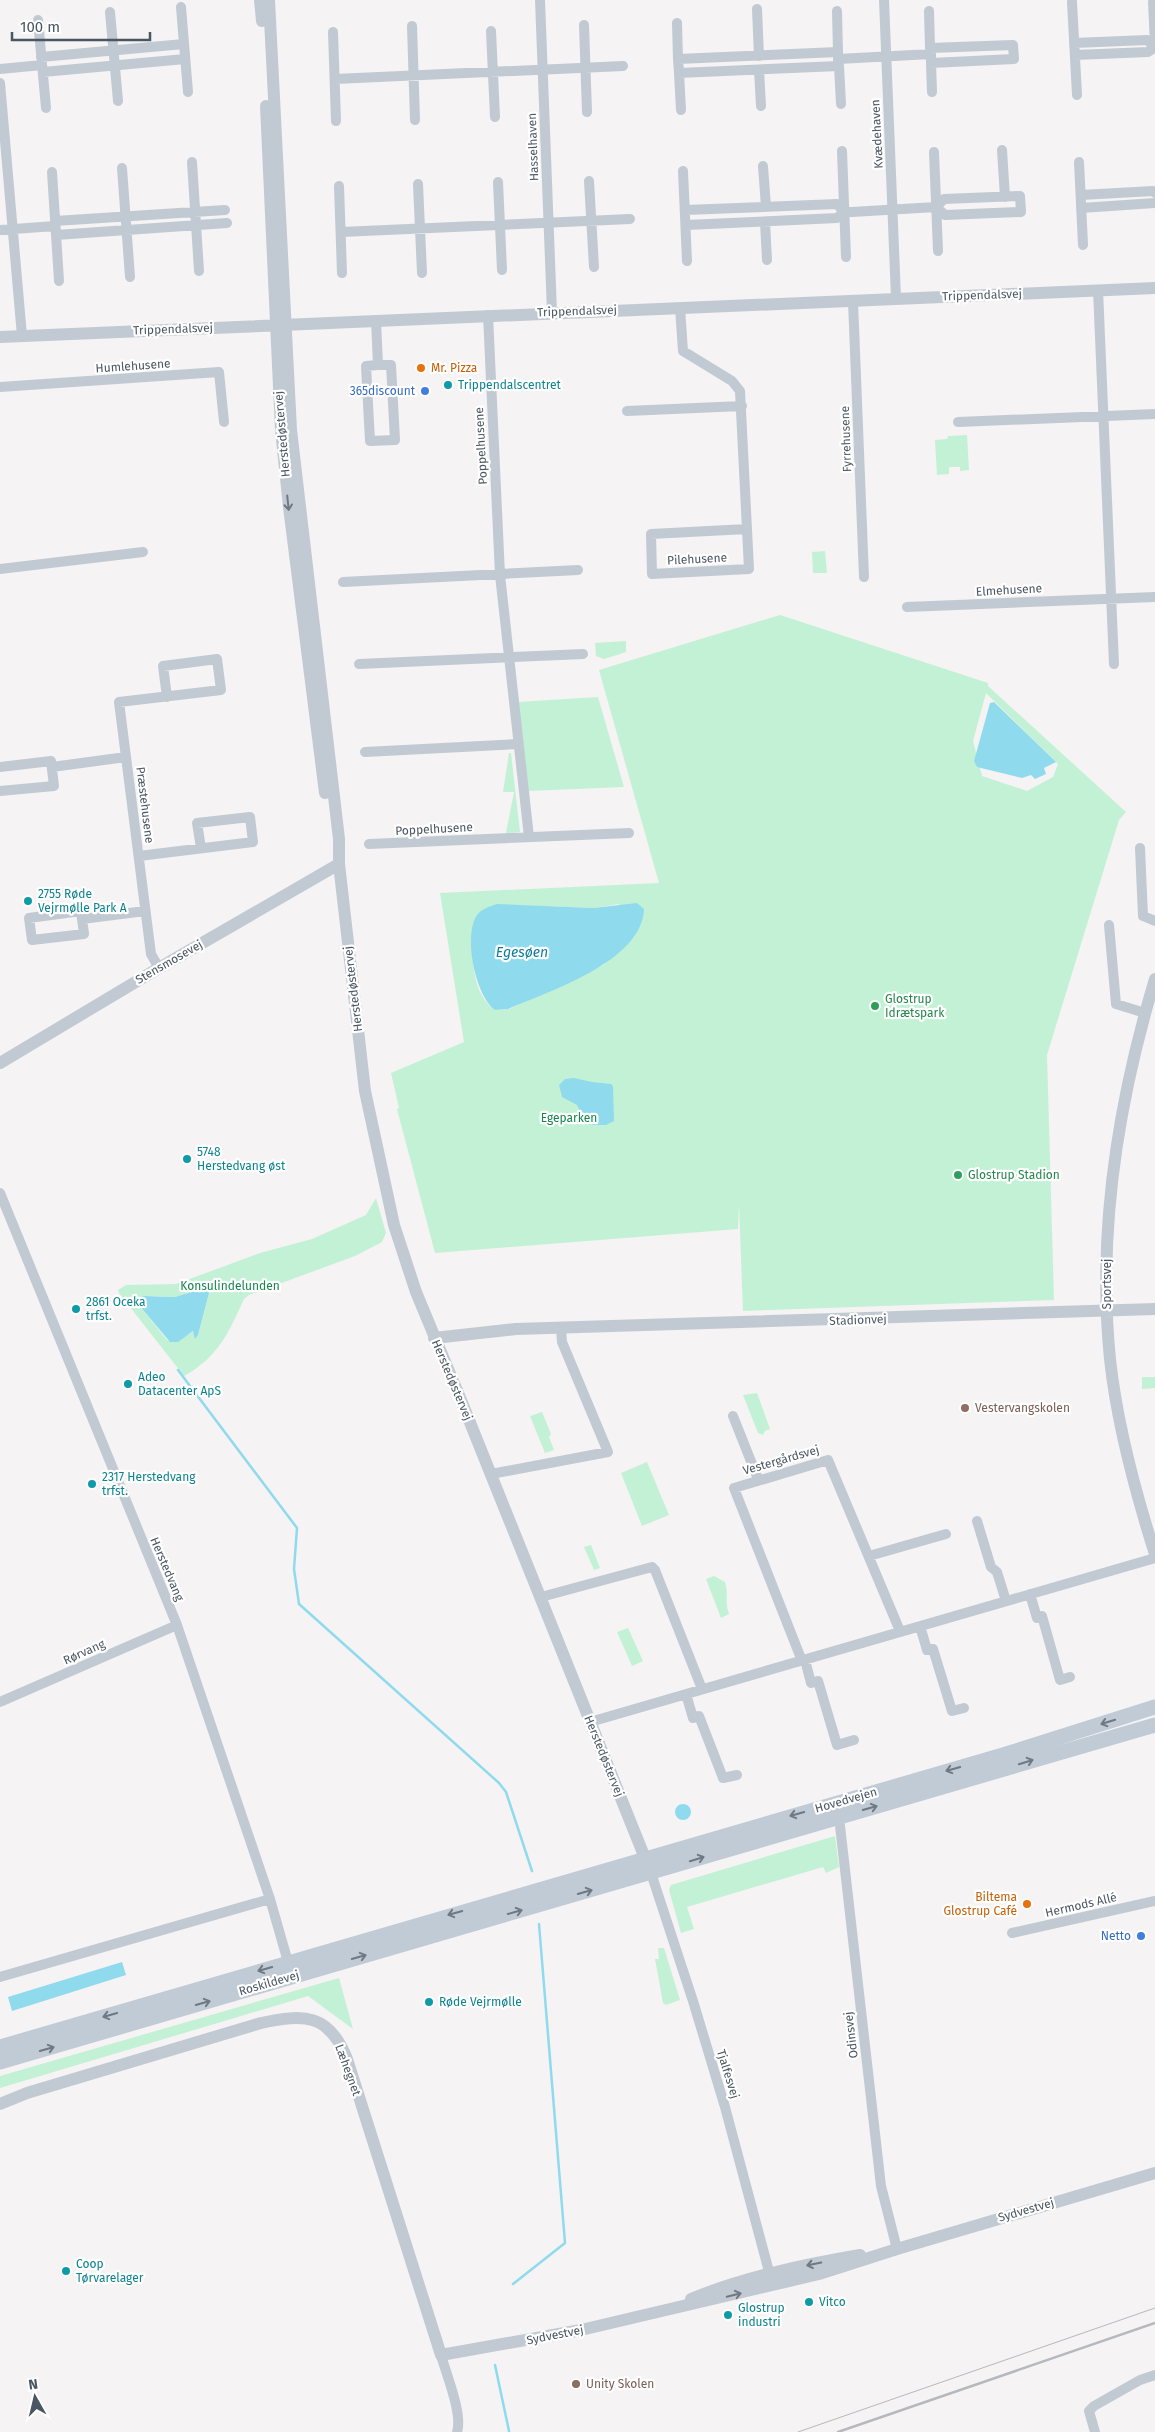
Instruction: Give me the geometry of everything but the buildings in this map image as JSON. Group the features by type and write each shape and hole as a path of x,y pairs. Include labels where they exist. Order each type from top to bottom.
{"main road":[{"name":"Hovedvejen","path":"535,1890 993,1757 1155,1707"},
{"name":"Hovedvejen","path":"538,1906 1155,1725"},
{"name":"Roskildevej","path":"0,2047 535,1890"},
{"name":"Roskildevej","path":"0,2062 538,1906"}],"street":[{"name":"Herstedøstervej","path":"260,0 280,325 339,839 339,864 364,1085 373,1136 394,1225 416,1292 541,1597 650,1873"},
{"name":"Herstedøstervej","path":"269,0 280,325"},
{"name":"Hasselhaven","path":"540,0 552,312"},
{"name":"Kvædehaven","path":"884,0 896,298"},
{"path":"1072,2 1077,95"},
{"path":"1154,2 1155,46"},
{"path":"181,7 188,92"},
{"path":"757,9 758,56"},
{"path":"929,10 932,92"},
{"path":"837,11 840,104"},
{"path":"110,12 118,101"},
{"path":"38,20 46,108"},
{"path":"677,23 681,110"},
{"path":"584,25 587,112"},
{"path":"412,26 415,120"},
{"path":"491,31 495,117"},
{"path":"333,32 336,121"},
{"path":"1074,43 1147,40 1155,46"},
{"path":"0,69 42,64 114,50 184,44"},
{"path":"678,59 758,56 839,59 931,55 1013,45 1014,59 931,55"},
{"path":"1075,55 1148,52 1155,46"},
{"path":"42,64 115,65 185,59"},
{"path":"679,73 759,70 839,59"},
{"path":"334,78 623,66"},
{"path":"759,70 761,106"},
{"path":"0,83 22,336"},
{"path":"1002,150 1005,197"},
{"path":"842,151 846,257"},
{"path":"934,152 938,251"},
{"path":"192,162 199,271"},
{"path":"1079,162 1083,245"},
{"path":"764,166 766,207"},
{"path":"122,168 130,276"},
{"path":"683,171 687,261"},
{"path":"52,172 59,281"},
{"path":"590,181 594,267"},
{"path":"498,182 502,270"},
{"path":"418,184 422,273"},
{"path":"339,186 342,273"},
{"path":"1081,195 1153,191 1155,193"},
{"path":"686,225 838,218 844,212 936,207 944,199 1020,196 1021,212 945,215 936,207"},
{"path":"1081,208 1155,203"},
{"path":"685,210 837,204 844,212"},
{"path":"55,227 126,216 226,210"},
{"path":"341,232 630,219"},
{"path":"765,222 767,260"},
{"path":"0,230 55,227 127,230 227,223"},
{"name":"Trippendalsvej","path":"0,337 280,325 376,326 488,320 552,312 680,314 853,306 896,298 1155,288"},
{"path":"1098,290 1105,416 1114,664"},
{"name":"Fyrrehusene","path":"853,306 864,577"},
{"name":"Pilehusene","path":"680,314 681,347 686,354 737,386 740,391 749,569 652,574 651,534 747,530"},
{"name":"Poppelhusene","path":"488,320 500,575 530,837"},
{"path":"376,326 378,360"},
{"path":"378,360 391,365 395,440 370,441 366,366 378,360"},
{"name":"Humlehusene","path":"0,388 218,372 224,422"},
{"path":"627,411 742,406"},
{"path":"958,422 1155,414"},
{"path":"0,569 143,552"},
{"path":"343,582 578,570"},
{"name":"Elmehusene","path":"907,607 1155,597"},
{"path":"359,664 583,654"},
{"name":"Præstehusene","path":"159,968 151,954 119,702 167,697 221,690 217,659 163,666 167,697"},
{"path":"365,752 518,744"},
{"name":"Præstehusene","path":"0,767 51,761 52,767 126,757"},
{"path":"0,791 54,786 52,767"},
{"name":"Præstehusene","path":"139,856 253,842 250,817 197,823 201,848"},
{"name":"Poppelhusene","path":"369,844 629,833"},
{"path":"1140,848 1144,916 1155,921"},
{"name":"Stensmosevej","path":"0,1063 339,864"},
{"path":"81,911 82,919 84,934 32,940 29,918 81,911"},
{"path":"82,919 145,911"},
{"path":"1109,925 1116,1004 1145,1012"},
{"name":"Sportsvej","path":"1155,979 1133,1055 1116,1150 1106,1234 1110,1361 1131,1472 1155,1556"},
{"name":"Herstedvang","path":"0,1193 177,1625 270,1899 288,1962"},
{"name":"Stadionvej","path":"434,1338 516,1329 1155,1310"},
{"path":"490,1474 608,1452 562,1342 561,1329"},
{"path":"733,1416 758,1479"},
{"name":"Vestergårdsvej","path":"854,1740 837,1745 818,1680 811,1683 734,1488 758,1479 828,1460 900,1632"},
{"path":"977,1521 992,1567 997,1572 1006,1601"},
{"path":"869,1556 946,1534"},
{"path":"590,1722 1155,1556"},
{"path":"541,1597 652,1568 656,1570 702,1689"},
{"path":"1030,1594 1037,1618 1042,1616 1060,1680 1070,1677"},
{"name":"Rørvang","path":"0,1702 177,1625"},
{"path":"920,1626 927,1650 933,1649 952,1711 964,1708"},
{"path":"686,1694 692,1718 699,1716 723,1778 737,1775"},
{"name":"Odinsvej","path":"839,1817 881,2186 896,2249"},
{"name":"Tjalfesvej","path":"650,1873 694,2001 725,2107 771,2280"},
{"path":"0,1977 270,1899"},
{"name":"Hermods Allé","path":"1012,1933 1155,1901"},
{"name":"Læhegnet","path":"0,2104 37,2090 261,2023 299,2017 318,2023 328,2029 341,2044 347,2059 441,2355"},
{"name":"Sydvestvej","path":"441,2355 581,2330 669,2309 715,2289 771,2280 896,2249 1155,2173"},
{"path":"441,2355 457,2410 459,2427 457,2432"},
{"path":"1095,2432 1089,2411 1094,2406 1140,2380 1155,2374"}],"green space":[{"path":"967,435 969,470 960,471 960,467 949,467 949,474 937,475 935,440 947,439 948,436"},
{"path":"825,551 827,573 813,573 812,552"},
{"name":"Glostrup Idrætspark","path":"780,615 988,683 988,686 1126,812 1119,820 1047,1055 1054,1300 743,1311 739,1204 738,1229 435,1253 397,1109 399,1108 391,1073 464,1042 440,893 659,883 599,670","holes":["986,693 1058,764 1053,777 1027,791 982,776 973,741","619,904 605,964 509,1009 495,1010 487,1002 481,993 474,972 473,926 513,905 593,908"]},
{"path":"626,641 626,652 604,659 596,656 595,643"},
{"path":"598,697 624,787 528,791 518,702"},
{"path":"509,753 511,753 520,832 506,833 514,792 503,792"},
{"name":"Konsulindelunden","path":"376,1198 386,1233 382,1242 355,1256 249,1295 244,1299 227,1334 214,1353 196,1369 184,1376 118,1290 126,1285 176,1284 260,1253 312,1239 366,1215","holes":["205,1288 209,1293 198,1335 194,1331 175,1342 167,1340 138,1304 153,1296 175,1297"]},
{"path":"1142,1377 1155,1377 1155,1388 1142,1389"},
{"path":"757,1393 770,1429 765,1431 763,1435 758,1433 743,1395"},
{"path":"542,1412 551,1434 549,1437 554,1450 545,1453 530,1416"},
{"path":"647,1462 669,1515 642,1526 621,1473"},
{"path":"591,1545 600,1568 594,1570 584,1547"},
{"path":"714,1576 725,1582 726,1587 729,1614 721,1618 706,1579"},
{"path":"628,1628 643,1661 632,1666 617,1632"},
{"path":"835,1836 839,1867 826,1873 823,1867 687,1907 694,1929 681,1933 669,1890 671,1885"},
{"path":"658,1948 664,1948 680,2000 666,2005 663,2003 655,1959 659,1959"},
{"path":"339,1978 353,2029 308,1996 0,2088 0,2076"}],"water":[{"path":"994,702 1056,762 1044,768 1046,774 1035,779 1031,775 1022,778 977,767 974,761 990,703"},
{"name":"Egesøen","path":"637,903 644,909 639,928 628,944 611,959 569,983 508,1009 495,1010 488,1003 477,979 471,950 473,924 481,911 497,904 593,908"},
{"path":"574,1078 611,1084 613,1086 614,1121 606,1125 592,1125 584,1119 577,1105 562,1097 559,1085 565,1079"},
{"path":"205,1288 209,1293 198,1335 195,1339 193,1331 178,1342 170,1342 138,1304 138,1299 143,1296 175,1297"},
{"path":"680,1804 686,1804 691,1809 689,1818 680,1820 675,1815 675,1809"},
{"path":"122,1962 126,1975 12,2011 8,1997"}],"waterway":[{"path":"178,1370 297,1528 294,1569 299,1604 499,1783 506,1792 532,1871"},
{"path":"513,2284 565,2243 539,1924"},
{"path":"495,2365 509,2431"}],"tram line":[{"path":"798,2432 1155,2308"}],"railway":[{"path":"838,2432 1155,2323"}],"place":[{"name":"Mr. Pizza","path":"421,368"},
{"name":"Trippendalscentret","path":"448,385"},
{"name":"365discount","path":"425,391"},
{"name":"2755 Røde Vejrmølle Park A","path":"28,901"},
{"name":"Glostrup Idrætspark","path":"875,1006"},
{"name":"5748 Herstedvang øst","path":"187,1159"},
{"name":"Glostrup Stadion","path":"958,1175"},
{"name":"2861 Oceka trfst.","path":"76,1309"},
{"name":"Adeo Datacenter ApS","path":"128,1384"},
{"name":"Vestervangskolen","path":"965,1408"},
{"name":"2317 Herstedvang trfst.","path":"92,1484"},
{"name":"Biltema Glostrup Café","path":"1027,1904"},
{"name":"Netto","path":"1141,1936"},
{"name":"Røde Vejrmølle","path":"429,2002"},
{"name":"Coop Tørvarelager","path":"66,2271"},
{"name":"Vitco","path":"809,2302"},
{"name":"Glostrup industri","path":"728,2315"},
{"name":"Unity Skolen","path":"576,2384"}],"park label":[{"name":"Egeparken","path":"569,1118"}]}
